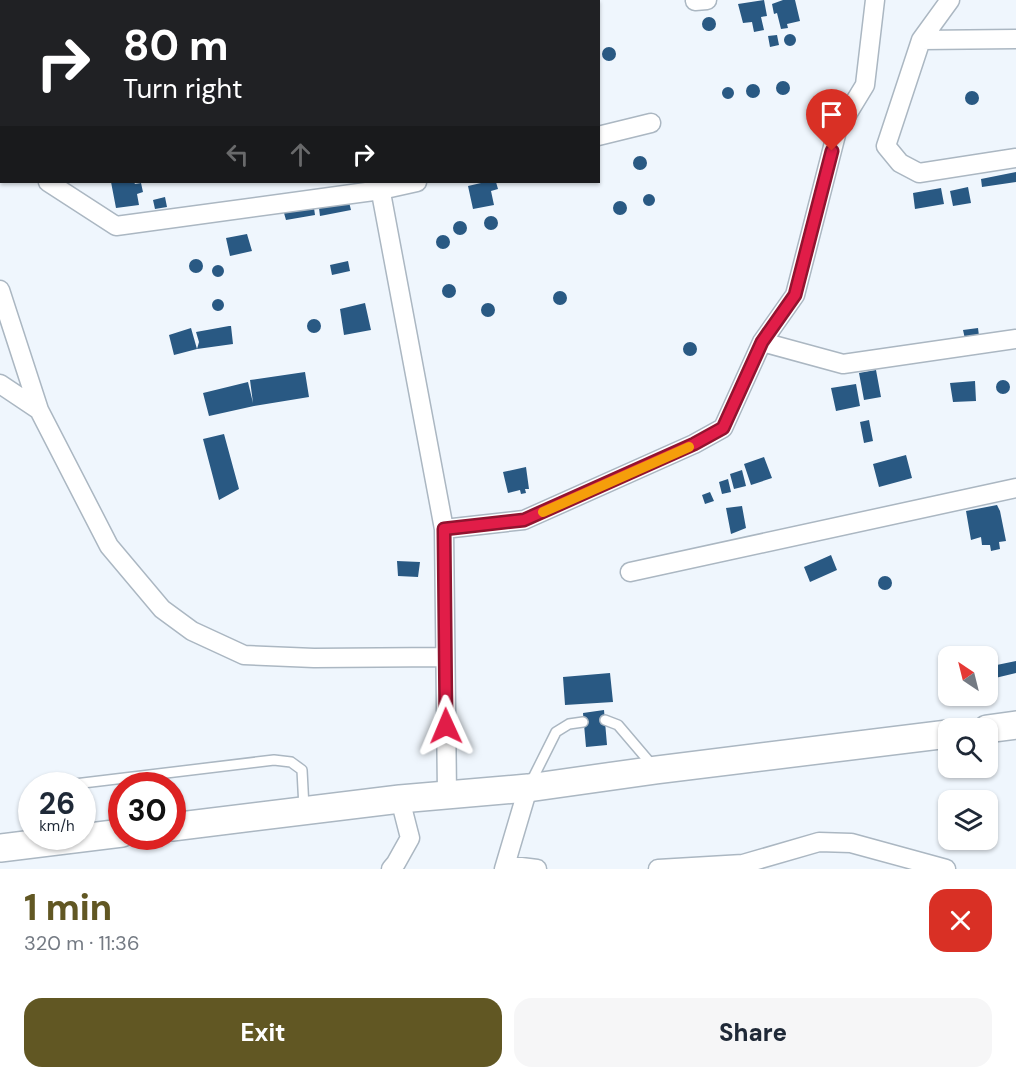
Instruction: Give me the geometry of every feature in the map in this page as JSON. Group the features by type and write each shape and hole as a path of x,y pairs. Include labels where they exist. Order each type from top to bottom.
{"main road":[{"path":"998,727 1016,725"},
{"path":"186,825 400,799 528,788 938,735"},
{"path":"0,848 108,835"}],"street":[{"path":"444,529 524,520 694,444 723,428 762,342 795,295 837,131 865,85 875,0"},
{"path":"951,0 921,40 886,146 900,163 920,173 1016,158"},
{"path":"921,40 1016,39"},
{"path":"600,136 651,123"},
{"path":"50,183 116,226 408,183"},
{"path":"380,186 444,529 447,795"},
{"path":"0,290 39,410 109,546 162,609 192,631 244,655 314,658 445,657"},
{"path":"762,342 843,364 1016,339"},
{"path":"0,384 39,410"},
{"path":"630,572 1016,488"},
{"path":"528,788 505,867 537,869"},
{"path":"391,869 410,838 400,799"},
{"path":"658,869 743,866 819,842 851,843 946,869"}],"lane":[{"path":"605,720 618,725 656,770"},
{"path":"528,788 556,732 569,724 584,722"},
{"path":"96,781 274,760 291,762 302,770 304,811"}],"building":[{"path":"764,0 767,16 761,17 764,30 754,32 752,22 743,23 738,4"},
{"path":"783,0 795,0 800,21 787,24 788,28 781,29 772,4"},
{"path":"706,17 712,17 716,24 712,31 706,31 702,27 702,21"},
{"path":"792,34 796,40 792,46 788,46 784,38"},
{"path":"777,35 779,45 770,47 768,36"},
{"path":"606,47 612,47 616,54 612,61 606,61 602,57 602,51"},
{"path":"780,81 786,81 790,88 786,95 780,95 776,91 776,85"},
{"path":"750,84 756,84 760,91 756,98 750,98 746,94 746,88"},
{"path":"730,87 734,93 730,99 726,99 722,91"},
{"path":"969,91 975,91 979,98 975,105 969,105 965,101 965,95"},
{"path":"637,156 643,156 647,163 643,170 637,170 633,166 633,160"},
{"path":"1016,172 1016,182 982,187 981,179"},
{"path":"111,183 141,183 143,192 137,194 139,205 116,208"},
{"path":"496,183 498,189 491,191 494,205 473,209 468,186"},
{"path":"968,187 971,203 953,206 950,191"},
{"path":"941,188 944,204 915,209 913,193"},
{"path":"651,194 655,200 651,206 647,206 643,198"},
{"path":"165,197 167,207 155,209 153,200"},
{"path":"617,201 623,201 627,208 623,215 617,215 613,211 613,205"},
{"path":"349,202 351,210 320,216 319,208"},
{"path":"314,208 315,215 286,220 284,213"},
{"path":"488,216 494,216 498,223 494,230 488,230 484,226 484,220"},
{"path":"457,221 463,221 467,228 463,235 457,235 453,231 453,225"},
{"path":"247,234 252,251 230,256 226,238"},
{"path":"440,235 446,235 450,242 446,249 440,249 436,245 436,239"},
{"path":"196,259 201,261 203,266 201,271 196,273 191,271 189,266 191,261"},
{"path":"348,261 350,271 332,275 330,265"},
{"path":"220,265 223,266 223,276 216,277 213,276 212,269 213,266"},
{"path":"446,284 452,284 456,291 452,298 446,298 442,294 442,288"},
{"path":"557,291 563,291 567,298 563,305 557,305 553,301 553,295"},
{"path":"220,299 223,300 223,310 216,311 213,310 212,303 213,300"},
{"path":"365,303 371,330 344,335 340,309"},
{"path":"485,303 491,303 495,310 491,317 485,317 481,313 481,307"},
{"path":"311,319 317,319 321,326 317,333 311,333 307,329 307,323"},
{"path":"231,326 233,344 197,349 199,342 196,332"},
{"path":"191,328 197,349 174,355 169,335"},
{"path":"978,328 979,336 965,339 963,330"},
{"path":"687,342 693,342 697,349 693,356 687,356 683,352 683,346"},
{"path":"876,370 881,397 864,400 859,373"},
{"path":"305,372 309,397 209,416 203,393 248,382 253,403 250,380"},
{"path":"1003,380 1008,382 1010,387 1008,392 1003,394 998,392 996,387 998,382"},
{"path":"975,381 976,401 953,402 950,383"},
{"path":"856,384 860,406 836,411 831,388"},
{"path":"869,420 873,441 864,443 860,422"},
{"path":"224,434 239,489 219,500 203,439"},
{"path":"906,455 912,478 879,487 873,464"},
{"path":"764,457 772,478 751,485 744,464"},
{"path":"526,467 529,489 525,489 526,493 521,494 520,490 508,493 503,472"},
{"path":"742,470 746,486 734,489 730,474"},
{"path":"728,479 731,492 722,494 719,482"},
{"path":"710,492 714,501 705,504 702,495"},
{"path":"997,505 1006,541 999,542 1000,549 991,551 990,545 982,545 981,537 971,540 966,511"},
{"path":"742,506 746,528 731,534 726,508"},
{"path":"831,555 837,570 810,582 804,567"},
{"path":"397,561 420,562 418,577 398,576"},
{"path":"882,576 888,576 892,583 888,590 882,590 878,586 878,580"},
{"path":"1016,661 1016,673 998,677 998,665"},
{"path":"610,673 613,702 565,705 563,677"},
{"path":"604,710 607,745 586,747 583,713"}],"slow traffic":[{"path":"543,512 689,447"}],"route":[{"path":"446,726 444,529 524,520 694,444 723,428 762,342 795,295 832,151"}]}
